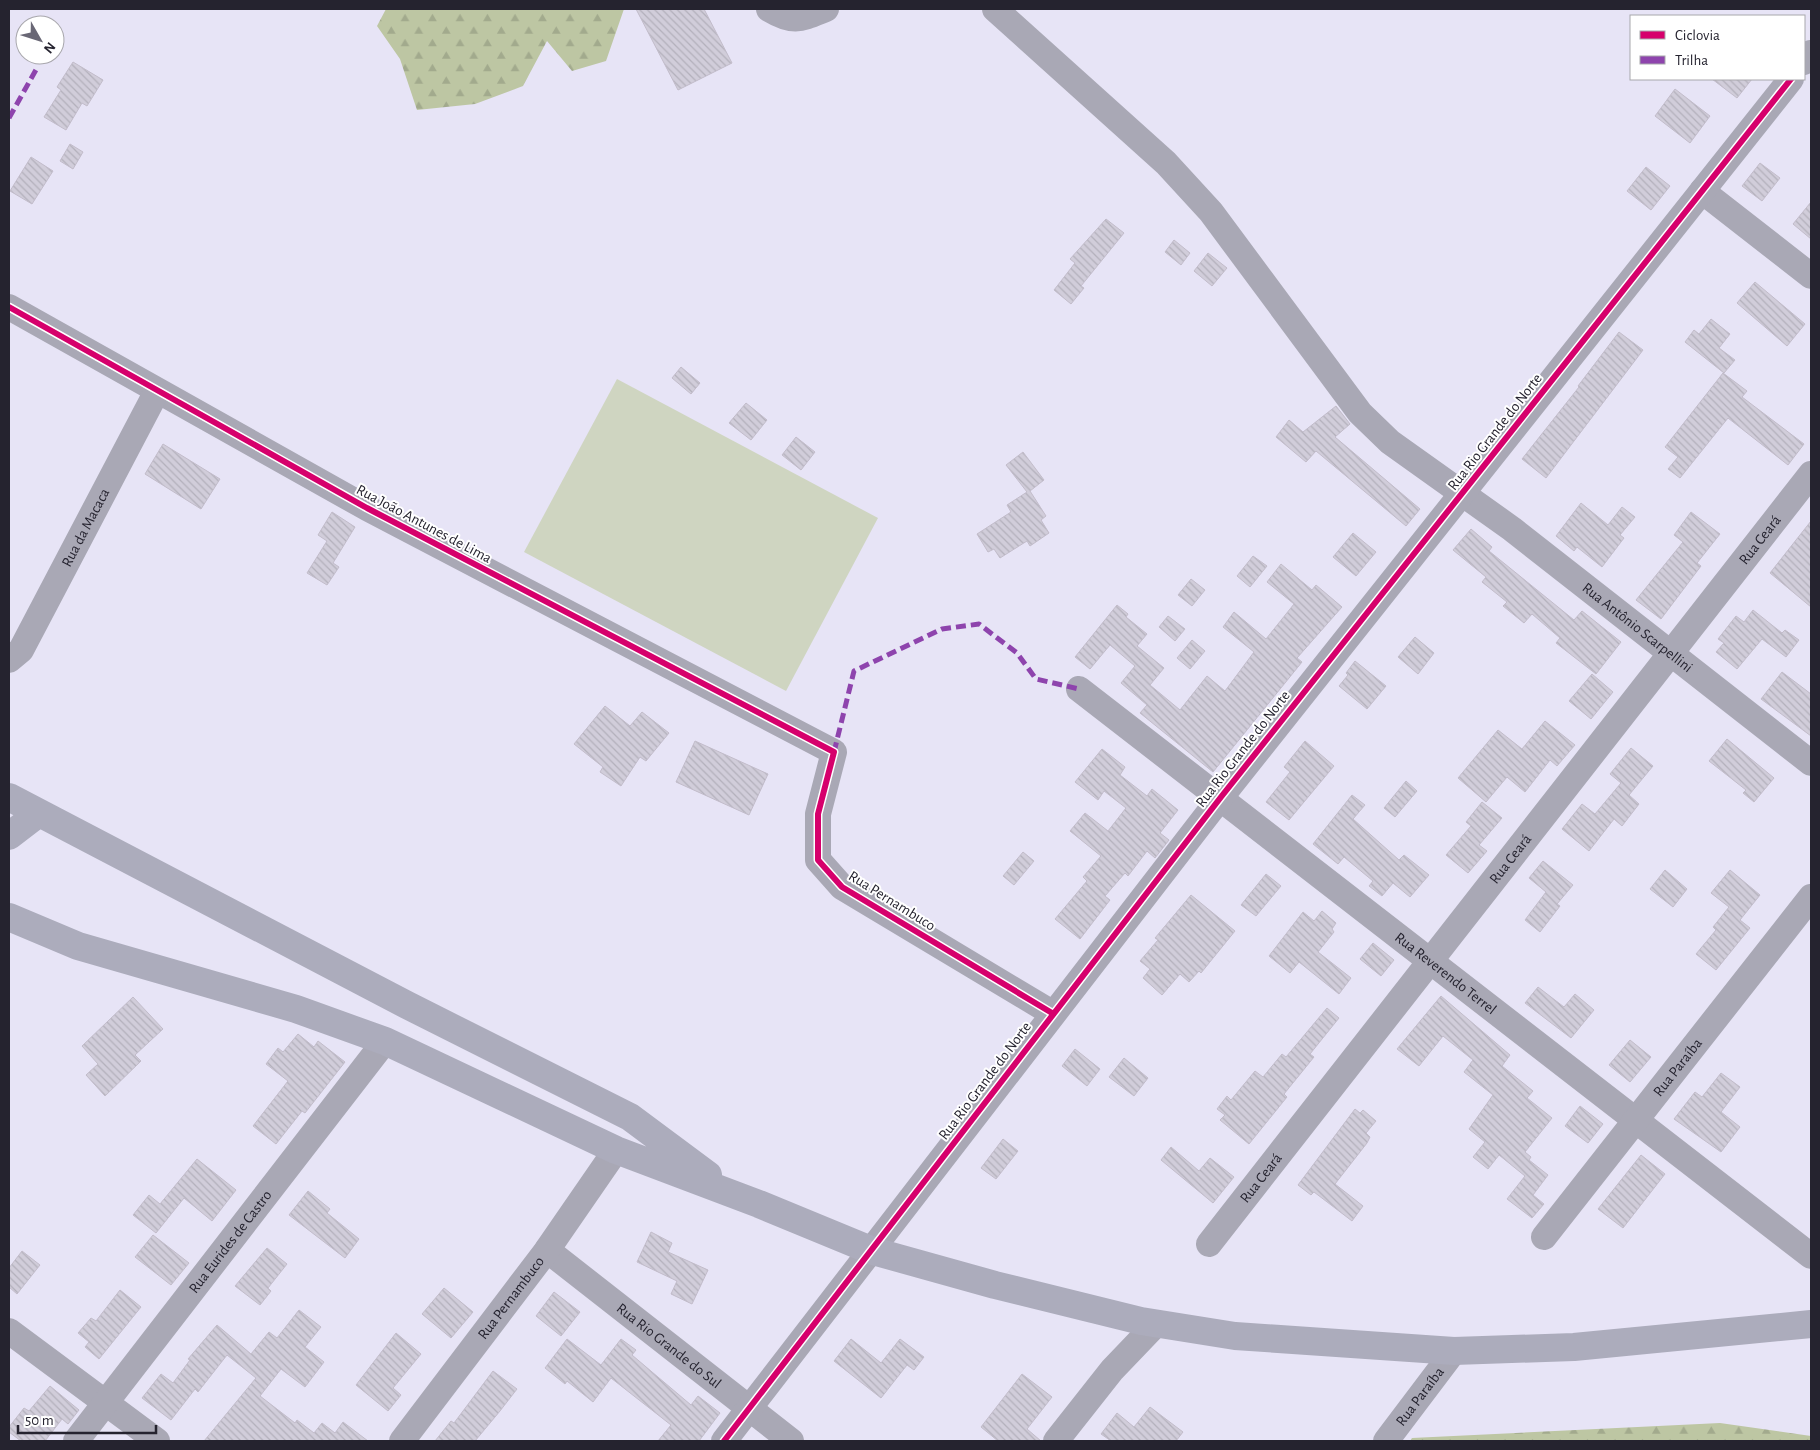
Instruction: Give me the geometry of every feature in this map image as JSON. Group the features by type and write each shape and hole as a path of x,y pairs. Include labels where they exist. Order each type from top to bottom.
{"main road":[{"path":"9,797 407,1005 630,1117 736,1195"},
{"path":"9,836 39,813"},
{"path":"9,917 78,946 296,1009 385,1041 616,1150 736,1195 873,1251 995,1285 1157,1324 1235,1336 1454,1351 1574,1347 1811,1324"}],"street":[{"path":"769,9 780,16 800,20 826,9"},
{"name":"Rua Antônio Scarpellini","path":"994,9 1166,163 1211,212 1360,413 1390,442 1512,529 1811,763"},
{"name":"Rua Rio Grande do Norte","path":"724,1441 873,1251 1052,1014 1221,797 1790,80"},
{"path":"1702,191 1811,276"},
{"name":"Rua João Antunes de Lima","path":"9,307 366,508 834,752"},
{"name":"Rua da Macaca","path":"9,660 21,650 157,391"},
{"name":"Rua Ceará","path":"1209,1244 1811,474"},
{"name":"Rua Reverendo Terrel","path":"1079,689 1221,797 1811,1256"},
{"name":"Rua Pernambuco","path":"834,752 818,814 818,860 842,887 1052,1014"},
{"name":"Rua Paraíba","path":"1544,1237 1811,897"},
{"name":"Rua Eurides de Castro","path":"76,1441 385,1041"},
{"name":"Rua Pernambuco","path":"402,1441 547,1250 616,1150"},
{"name":"Rua Rio Grande do Sul","path":"547,1250 791,1441"},
{"path":"1056,1441 1112,1370 1157,1324"},
{"path":"9,1331 157,1441"},
{"name":"Rua Paraíba","path":"1386,1441 1454,1351"}],"green space":[{"path":"386,9 624,9 606,61 572,71 547,41 523,86 475,104 417,110 400,59 377,26"},
{"path":"617,379 878,518 786,691 524,552"},
{"path":"1720,1423 1811,1436 1811,1441 1410,1441 1412,1438"}],"building":[{"path":"636,9 704,9 732,63 678,90"},
{"path":"73,62 103,80 87,106 82,103 66,130 44,117 61,90 57,87"},
{"path":"1713,80 1751,80 1737,98"},
{"path":"1675,89 1710,116 1690,143 1655,116"},
{"path":"70,144 83,152 73,169 60,161"},
{"path":"31,157 53,171 32,204 10,191"},
{"path":"1760,163 1780,178 1762,201 1742,186"},
{"path":"1646,167 1670,186 1651,210 1627,191"},
{"path":"1811,202 1811,239 1793,224"},
{"path":"1106,219 1124,233 1081,286 1084,288 1071,304 1054,290 1075,263 1070,259"},
{"path":"1174,240 1190,253 1181,265 1165,252"},
{"path":"1208,253 1227,268 1212,286 1194,271"},
{"path":"1755,282 1805,324 1787,346 1737,303"},
{"path":"1711,319 1730,334 1719,348 1735,360 1724,373 1685,342 1694,330 1699,334"},
{"path":"1619,332 1643,350 1546,478 1522,459 1579,387"},
{"path":"681,367 700,383 691,394 672,378"},
{"path":"1723,373 1747,391 1742,397 1804,444 1788,465 1728,418 1680,478 1668,469 1678,457 1665,447"},
{"path":"746,403 767,420 751,440 729,423"},
{"path":"1336,406 1350,424 1335,437 1420,509 1406,526 1316,451 1306,462 1276,437 1289,420 1303,432"},
{"path":"796,437 815,452 801,470 782,455"},
{"path":"163,444 220,479 201,509 145,474"},
{"path":"1023,452 1044,480 1030,491 1046,516 1041,520 1049,533 1030,546 1027,541 1000,558 994,549 988,552 977,534 1011,512 1007,505 1027,492 1006,465"},
{"path":"1581,503 1608,525 1622,507 1635,517 1620,535 1624,538 1602,567 1577,547 1574,551 1556,536"},
{"path":"332,512 355,527 333,563 339,567 327,585 307,573 327,541 318,535"},
{"path":"1691,512 1720,534 1697,563 1701,566 1661,619 1636,600 1683,542 1674,535"},
{"path":"1811,521 1811,607 1770,573"},
{"path":"1471,529 1492,547 1489,551 1574,620 1582,611 1621,642 1596,674 1556,643 1560,638 1532,614 1524,623 1503,606 1507,602 1482,582 1486,577 1453,550"},
{"path":"1353,533 1376,552 1356,576 1333,557"},
{"path":"1253,556 1267,566 1250,587 1237,576"},
{"path":"1281,564 1312,590 1316,585 1342,607 1297,658 1302,662 1213,772 1140,713 1147,705 1121,683 1135,666 1110,645 1090,669 1075,657 1117,605 1128,614 1126,617 1147,634 1137,646 1164,668 1150,685 1180,710 1207,676 1225,691 1254,652 1223,627 1234,612 1266,639 1294,604 1267,582"},
{"path":"1191,579 1205,590 1192,606 1178,595"},
{"path":"1753,610 1782,633 1785,630 1799,640 1786,657 1762,639 1737,669 1716,652 1724,643 1718,639 1736,616 1744,622"},
{"path":"1168,616 1185,629 1175,641 1159,627"},
{"path":"1415,637 1434,653 1418,674 1398,657"},
{"path":"1192,640 1205,651 1190,669 1177,658"},
{"path":"1355,661 1386,686 1367,709 1339,686 1348,675 1346,673"},
{"path":"1782,672 1811,694 1811,736 1761,699"},
{"path":"1592,674 1613,692 1591,719 1569,701"},
{"path":"605,706 630,726 642,712 669,733 646,761 640,757 621,786 600,772 603,767 574,744"},
{"path":"1545,721 1575,745 1557,766 1550,760 1525,792 1507,777 1486,802 1458,778 1498,730 1522,749"},
{"path":"1727,739 1774,778 1754,802 1743,793 1746,790 1709,761"},
{"path":"695,741 768,774 749,815 676,782"},
{"path":"1305,741 1334,766 1289,820 1266,802 1290,772 1284,767"},
{"path":"1631,748 1653,766 1629,795 1639,804 1622,826 1614,819 1589,851 1562,829 1582,804 1595,814 1621,783 1610,774"},
{"path":"1102,749 1125,767 1120,775 1147,796 1152,789 1178,810 1160,833 1169,840 1155,858 1147,851 1128,876 1125,873 1105,896 1110,900 1080,939 1055,919 1087,881 1083,877 1101,856 1070,831 1085,813 1108,831 1126,808 1104,791 1098,800 1075,782"},
{"path":"1406,781 1417,791 1395,817 1384,808"},
{"path":"1352,795 1365,805 1353,819 1399,860 1404,855 1429,875 1410,897 1393,883 1382,896 1369,886 1373,881 1344,857 1338,864 1313,844"},
{"path":"1482,802 1502,818 1479,845 1487,851 1468,873 1446,855 1471,826 1466,822"},
{"path":"1023,852 1034,861 1014,885 1003,876"},
{"path":"1543,861 1573,885 1557,904 1560,906 1540,932 1525,920 1546,892 1529,878"},
{"path":"1665,870 1687,889 1673,907 1650,889"},
{"path":"1730,870 1760,895 1740,920 1750,928 1716,970 1696,954 1716,930 1713,927 1729,907 1711,893"},
{"path":"1266,874 1281,886 1256,916 1241,905"},
{"path":"1191,895 1235,931 1201,973 1199,971 1189,982 1180,974 1162,995 1143,978 1150,969 1140,961 1158,940 1155,938"},
{"path":"1322,911 1336,923 1332,929 1334,932 1318,952 1351,978 1339,994 1299,962 1290,973 1269,956 1303,912 1314,921"},
{"path":"1373,943 1394,960 1381,976 1360,959"},
{"path":"1538,987 1564,1007 1575,994 1594,1010 1571,1038 1525,1003"},
{"path":"1441,996 1510,1055 1502,1066 1533,1091 1527,1098 1552,1118 1525,1152 1531,1157 1529,1160 1548,1175 1533,1195 1544,1204 1532,1218 1507,1199 1525,1176 1499,1155 1488,1169 1473,1157 1485,1142 1469,1129 1493,1095 1464,1072 1473,1060 1443,1036 1419,1066 1397,1049"},
{"path":"133,997 163,1029 135,1055 141,1061 105,1096 86,1075 98,1064 82,1046"},
{"path":"1327,1008 1339,1018 1310,1054 1314,1057 1284,1094 1287,1097 1249,1144 1220,1120 1225,1115 1217,1109 1227,1096 1231,1100 1255,1071 1263,1077 1282,1054 1286,1057"},
{"path":"298,1034 314,1047 318,1041 345,1062 305,1113 302,1111 276,1144 253,1126 288,1081 266,1064 278,1048 283,1052"},
{"path":"1630,1040 1651,1057 1630,1082 1609,1065"},
{"path":"1075,1049 1100,1069 1087,1086 1062,1066"},
{"path":"1124,1058 1148,1078 1134,1096 1109,1077"},
{"path":"1721,1073 1740,1087 1721,1112 1740,1127 1721,1152 1674,1119 1695,1092 1702,1097"},
{"path":"1580,1106 1603,1124 1588,1143 1565,1126"},
{"path":"1355,1109 1360,1113 1363,1110 1376,1121 1366,1133 1370,1137 1367,1143 1335,1184 1363,1206 1352,1221 1314,1192 1311,1195 1298,1185"},
{"path":"1003,1139 1018,1151 996,1179 981,1168"},
{"path":"1171,1147 1199,1171 1210,1158 1234,1177 1213,1203 1161,1160"},
{"path":"1641,1155 1665,1174 1623,1228 1598,1209"},
{"path":"197,1159 236,1190 212,1221 184,1198 156,1233 133,1215 149,1195 160,1204"},
{"path":"308,1191 330,1209 327,1213 359,1239 345,1258 289,1215"},
{"path":"651,1232 672,1243 668,1252 708,1270 692,1304 671,1294 677,1281 637,1262"},
{"path":"153,1235 189,1263 171,1285 135,1257"},
{"path":"267,1248 287,1264 268,1288 271,1291 260,1305 235,1286"},
{"path":"22,1251 40,1265 17,1294 9,1287 9,1268"},
{"path":"444,1288 473,1312 451,1338 422,1314"},
{"path":"120,1290 141,1307 99,1359 85,1347 89,1342 78,1333 91,1318 96,1321"},
{"path":"554,1292 580,1312 561,1336 536,1316"},
{"path":"299,1310 321,1327 305,1347 324,1362 305,1387 281,1369 260,1396 295,1423 297,1420 314,1433 322,1423 335,1433 343,1422 368,1441 204,1441 256,1378 227,1355 198,1392 195,1389 171,1420 142,1398 161,1374 173,1383 190,1360 188,1359 217,1325 251,1354 269,1332 277,1338"},
{"path":"396,1333 421,1354 393,1388 401,1395 388,1411 356,1385"},
{"path":"567,1339 601,1365 621,1339 636,1350 632,1355 691,1405 698,1396 720,1413 699,1441 658,1441 671,1425 611,1378 593,1402 567,1381 565,1384 545,1368"},
{"path":"851,1339 881,1363 900,1339 924,1357 914,1370 907,1365 881,1398 834,1361"},
{"path":"493,1371 517,1389 500,1411 475,1441 435,1441 451,1421 454,1423"},
{"path":"1022,1374 1052,1397 1027,1429 1041,1441 998,1441 981,1427"},
{"path":"50,1386 79,1410 68,1424 62,1419 45,1441 21,1441 9,1432 9,1427 24,1408 29,1411"},
{"path":"1150,1407 1183,1432 1176,1441 1111,1441 1101,1434 1117,1413 1134,1427"}],"marked path":[{"path":"9,118 37,68"},
{"path":"834,752 854,671 942,629 979,624 1017,653 1036,679 1079,689"}],"cycle path":[{"path":"724,1441 1221,797 1790,80"},
{"path":"9,307 367,508 834,752 818,814 818,860 842,887 1052,1013"}]}
